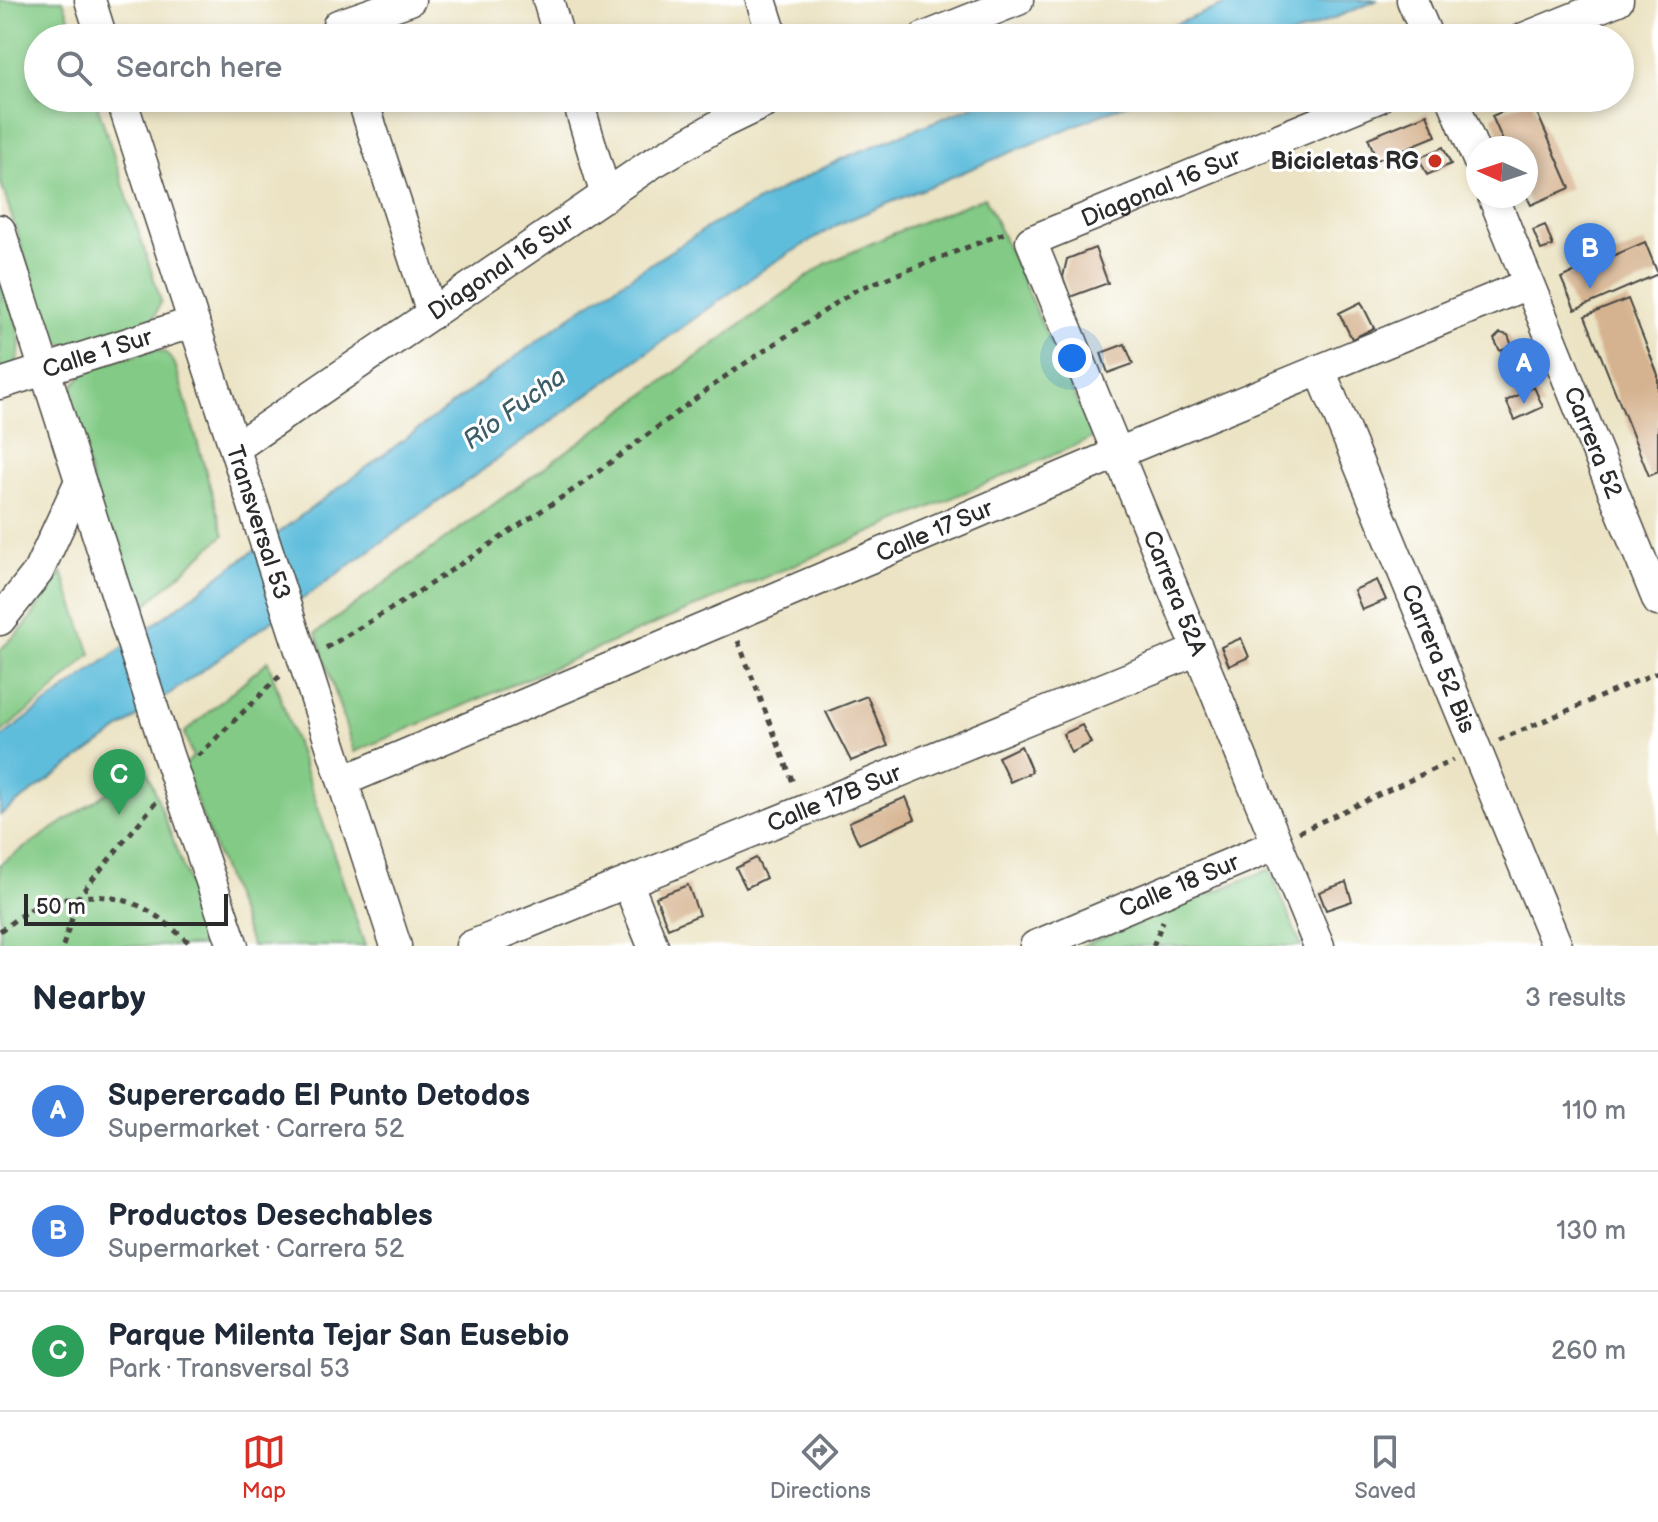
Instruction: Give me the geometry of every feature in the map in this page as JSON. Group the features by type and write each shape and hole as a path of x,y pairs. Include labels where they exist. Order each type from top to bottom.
{"street":[{"path":"90,0 98,24"},
{"path":"337,21 410,0"},
{"path":"548,0 555,24"},
{"path":"761,0 769,24"},
{"path":"958,24 1018,0"},
{"path":"1559,24 1618,0"},
{"path":"1413,4 1422,24"},
{"name":"Transversal 53","path":"126,112 396,946"},
{"path":"367,112 432,314"},
{"path":"581,112 606,196"},
{"name":"Diagonal 16 Sur","path":"235,448 606,196 694,139 747,112"},
{"name":"Diagonal 16 Sur","path":"1023,235 1342,112"},
{"path":"1458,112 1468,136"},
{"name":"Carrera 52","path":"1498,208 1658,601"},
{"path":"0,230 168,755 233,946"},
{"name":"Carrera 52A","path":"1023,235 1118,453 1319,946"},
{"name":"Calle 17 Sur","path":"343,781 1118,453 1528,284"},
{"name":"Calle 1 Sur","path":"0,384 194,322"},
{"name":"Carrera 52 Bis","path":"1320,370 1557,946"},
{"path":"0,620 38,572 80,481"},
{"name":"Calle 17B Sur","path":"471,946 1198,650"},
{"name":"Calle 18 Sur","path":"1035,946 1277,844"},
{"path":"628,884 653,946"}],"path":[{"path":"300,648 412,596 566,495 723,378 856,290 1023,235"},
{"path":"729,618 804,812"},
{"path":"63,946 79,896"},
{"path":"0,931 31,910 79,896 102,897 137,905 193,946"}],"green space":[{"path":"0,0 63,0 71,24 24,24 24,112 100,112 161,301 155,316 140,329 80,346 61,344 50,335 0,180"},
{"path":"985,197 1093,438 354,752 316,633 825,264"},
{"path":"0,273 20,342 16,362 0,373"},
{"path":"155,350 166,353 175,364 224,535 141,609 129,575 120,583 69,399 72,388 90,371 116,360"},
{"path":"62,572 91,654 45,698 0,733 0,650 25,626"},
{"path":"268,661 365,946 252,946 183,766 193,757 184,733"},
{"path":"146,767 212,946 0,946 0,864"},
{"path":"1270,869 1301,946 1081,946"}],"water":[{"path":"1236,0 1378,0 1320,24 1176,24"},
{"name":"Río Fucha","path":"958,112 1107,112 839,224 768,266 0,815 0,738 585,306 711,225 841,159"}],"building":[{"path":"1501,112 1537,112 1570,188 1538,202 1538,136 1501,136 1492,116"},
{"path":"1427,114 1436,136 1377,160 1368,138"},
{"name":"Bicicletas RG","path":"1443,147 1451,164 1427,175 1419,158"},
{"path":"1545,225 1553,246 1541,250 1533,230"},
{"path":"1645,242 1658,274 1575,310 1561,278"},
{"path":"1095,248 1108,283 1070,297 1063,277 1067,259"},
{"path":"1628,299 1658,375 1658,472 1649,476 1585,316"},
{"path":"1361,302 1374,328 1352,339 1339,313"},
{"path":"1500,333 1508,335 1512,346 1500,351 1494,339"},
{"path":"1125,344 1133,364 1108,373 1101,353"},
{"path":"1534,387 1543,407 1515,420 1506,401"},
{"path":"1377,580 1386,600 1362,610 1354,590"},
{"path":"1241,638 1249,657 1229,666 1221,647"},
{"path":"867,696 888,746 851,761 826,712"},
{"path":"1082,725 1091,743 1071,753 1063,734"},
{"path":"1021,746 1032,772 1010,782 998,757"},
{"path":"906,797 915,819 859,844 849,822"},
{"path":"756,858 766,878 746,888 736,868"},
{"path":"1346,882 1352,901 1326,910 1319,892"},
{"path":"688,885 699,915 668,928 656,897"}],"place":[{"name":"Bicicletas RG","path":"1435,161"},
{"name":"Productos Desechables","path":"1590,289"},
{"name":"Superercado El Punto Detodos","path":"1524,404"},
{"name":"Parque Milenta Tejar San Eusebio","path":"119,815"}]}
